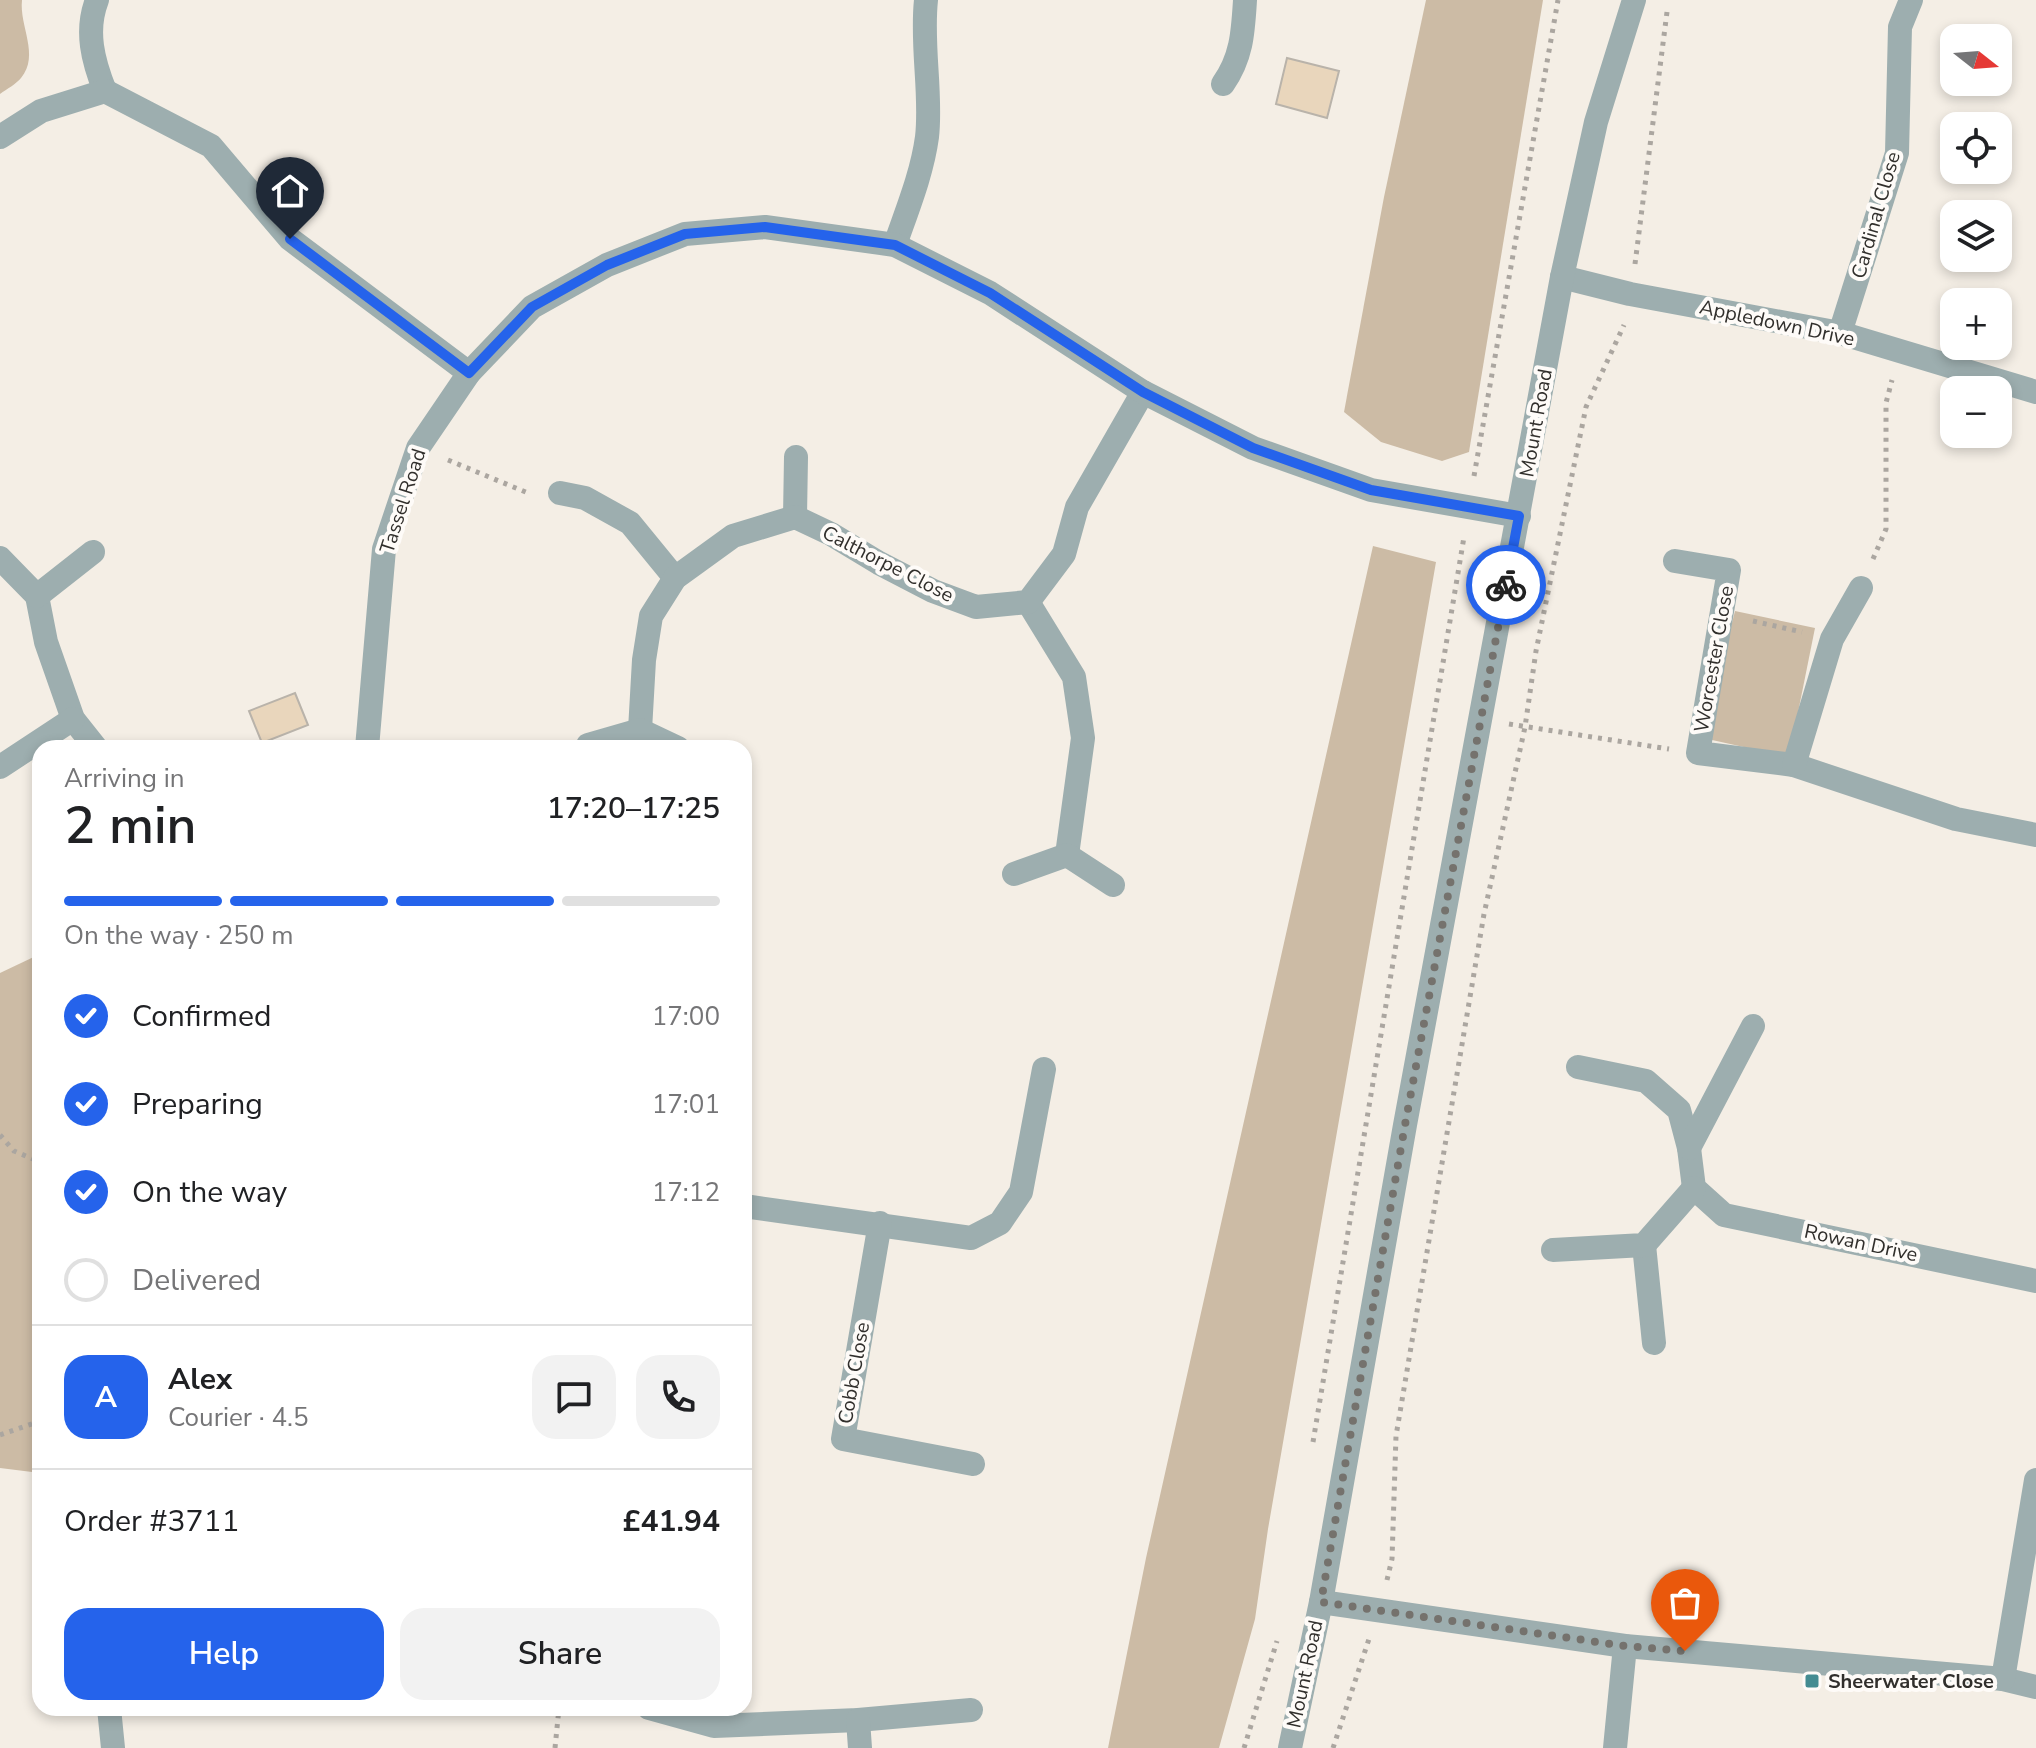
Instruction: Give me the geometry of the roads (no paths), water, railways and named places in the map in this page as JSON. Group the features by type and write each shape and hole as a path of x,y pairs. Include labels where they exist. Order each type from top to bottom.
{"street":[{"path":"97,0 91,56 105,91 211,146 290,239 469,373"},
{"path":"895,245 921,170 927,135 923,37 926,0"},
{"path":"1223,84 1235,67 1243,34 1245,0"},
{"name":"Mount Road","path":"1290,1748 1321,1602 1408,1109 1562,277 1596,122 1634,0"},
{"name":"Cardinal Close","path":"1840,333 1897,153 1900,27 1911,0"},
{"path":"0,137 41,111 105,91"},
{"name":"Tassel Road","path":"368,740 384,549 418,448 469,373 532,307 607,265 685,234 765,227 895,245 990,293 1143,392 1253,448 1371,490 1519,516"},
{"name":"Appledown Drive","path":"1562,277 1630,294 1840,333 2036,392"},
{"path":"1067,855 1083,738 1074,677 1028,602 1064,554 1077,507 1143,392"},
{"path":"640,730 644,660 651,616 675,578 733,536 795,517 796,457"},
{"path":"560,493 585,498 630,523 675,578"},
{"name":"Calthorpe Close","path":"795,517 933,591 962,602 976,607 1028,602"},
{"path":"37,596 93,552"},
{"path":"0,558 37,596 46,642 73,719 90,740"},
{"name":"Worcester Close","path":"1675,561 1729,570 1698,753 1794,765 1956,819 2036,835"},
{"path":"1794,765 1832,639 1861,588"},
{"path":"41,740 73,719"},
{"path":"605,740 640,730 661,740"},
{"path":"0,767 32,746"},
{"path":"1014,874 1067,855"},
{"path":"1067,855 1113,885"},
{"path":"1689,1148 1753,1026"},
{"path":"1553,1250 1644,1245 1694,1188 1689,1148 1679,1110 1646,1081 1578,1067"},
{"path":"752,1207 971,1238 1000,1223 1021,1192 1044,1069"},
{"name":"Rowan Drive","path":"1694,1188 1724,1215 2036,1281"},
{"name":"Cobb Close","path":"880,1223 843,1439 973,1464"},
{"path":"1644,1245 1654,1343"},
{"path":"2003,1679 2036,1480"},
{"path":"1321,1602 1625,1646 2003,1679 2036,1687"},
{"path":"1615,1748 1625,1646"},
{"path":"678,1716 714,1726 858,1720 971,1710"},
{"path":"110,1716 113,1748"},
{"path":"858,1720 860,1748"}],"place":[{"name":"Sheerwater Close","path":"1812,1681"}]}
